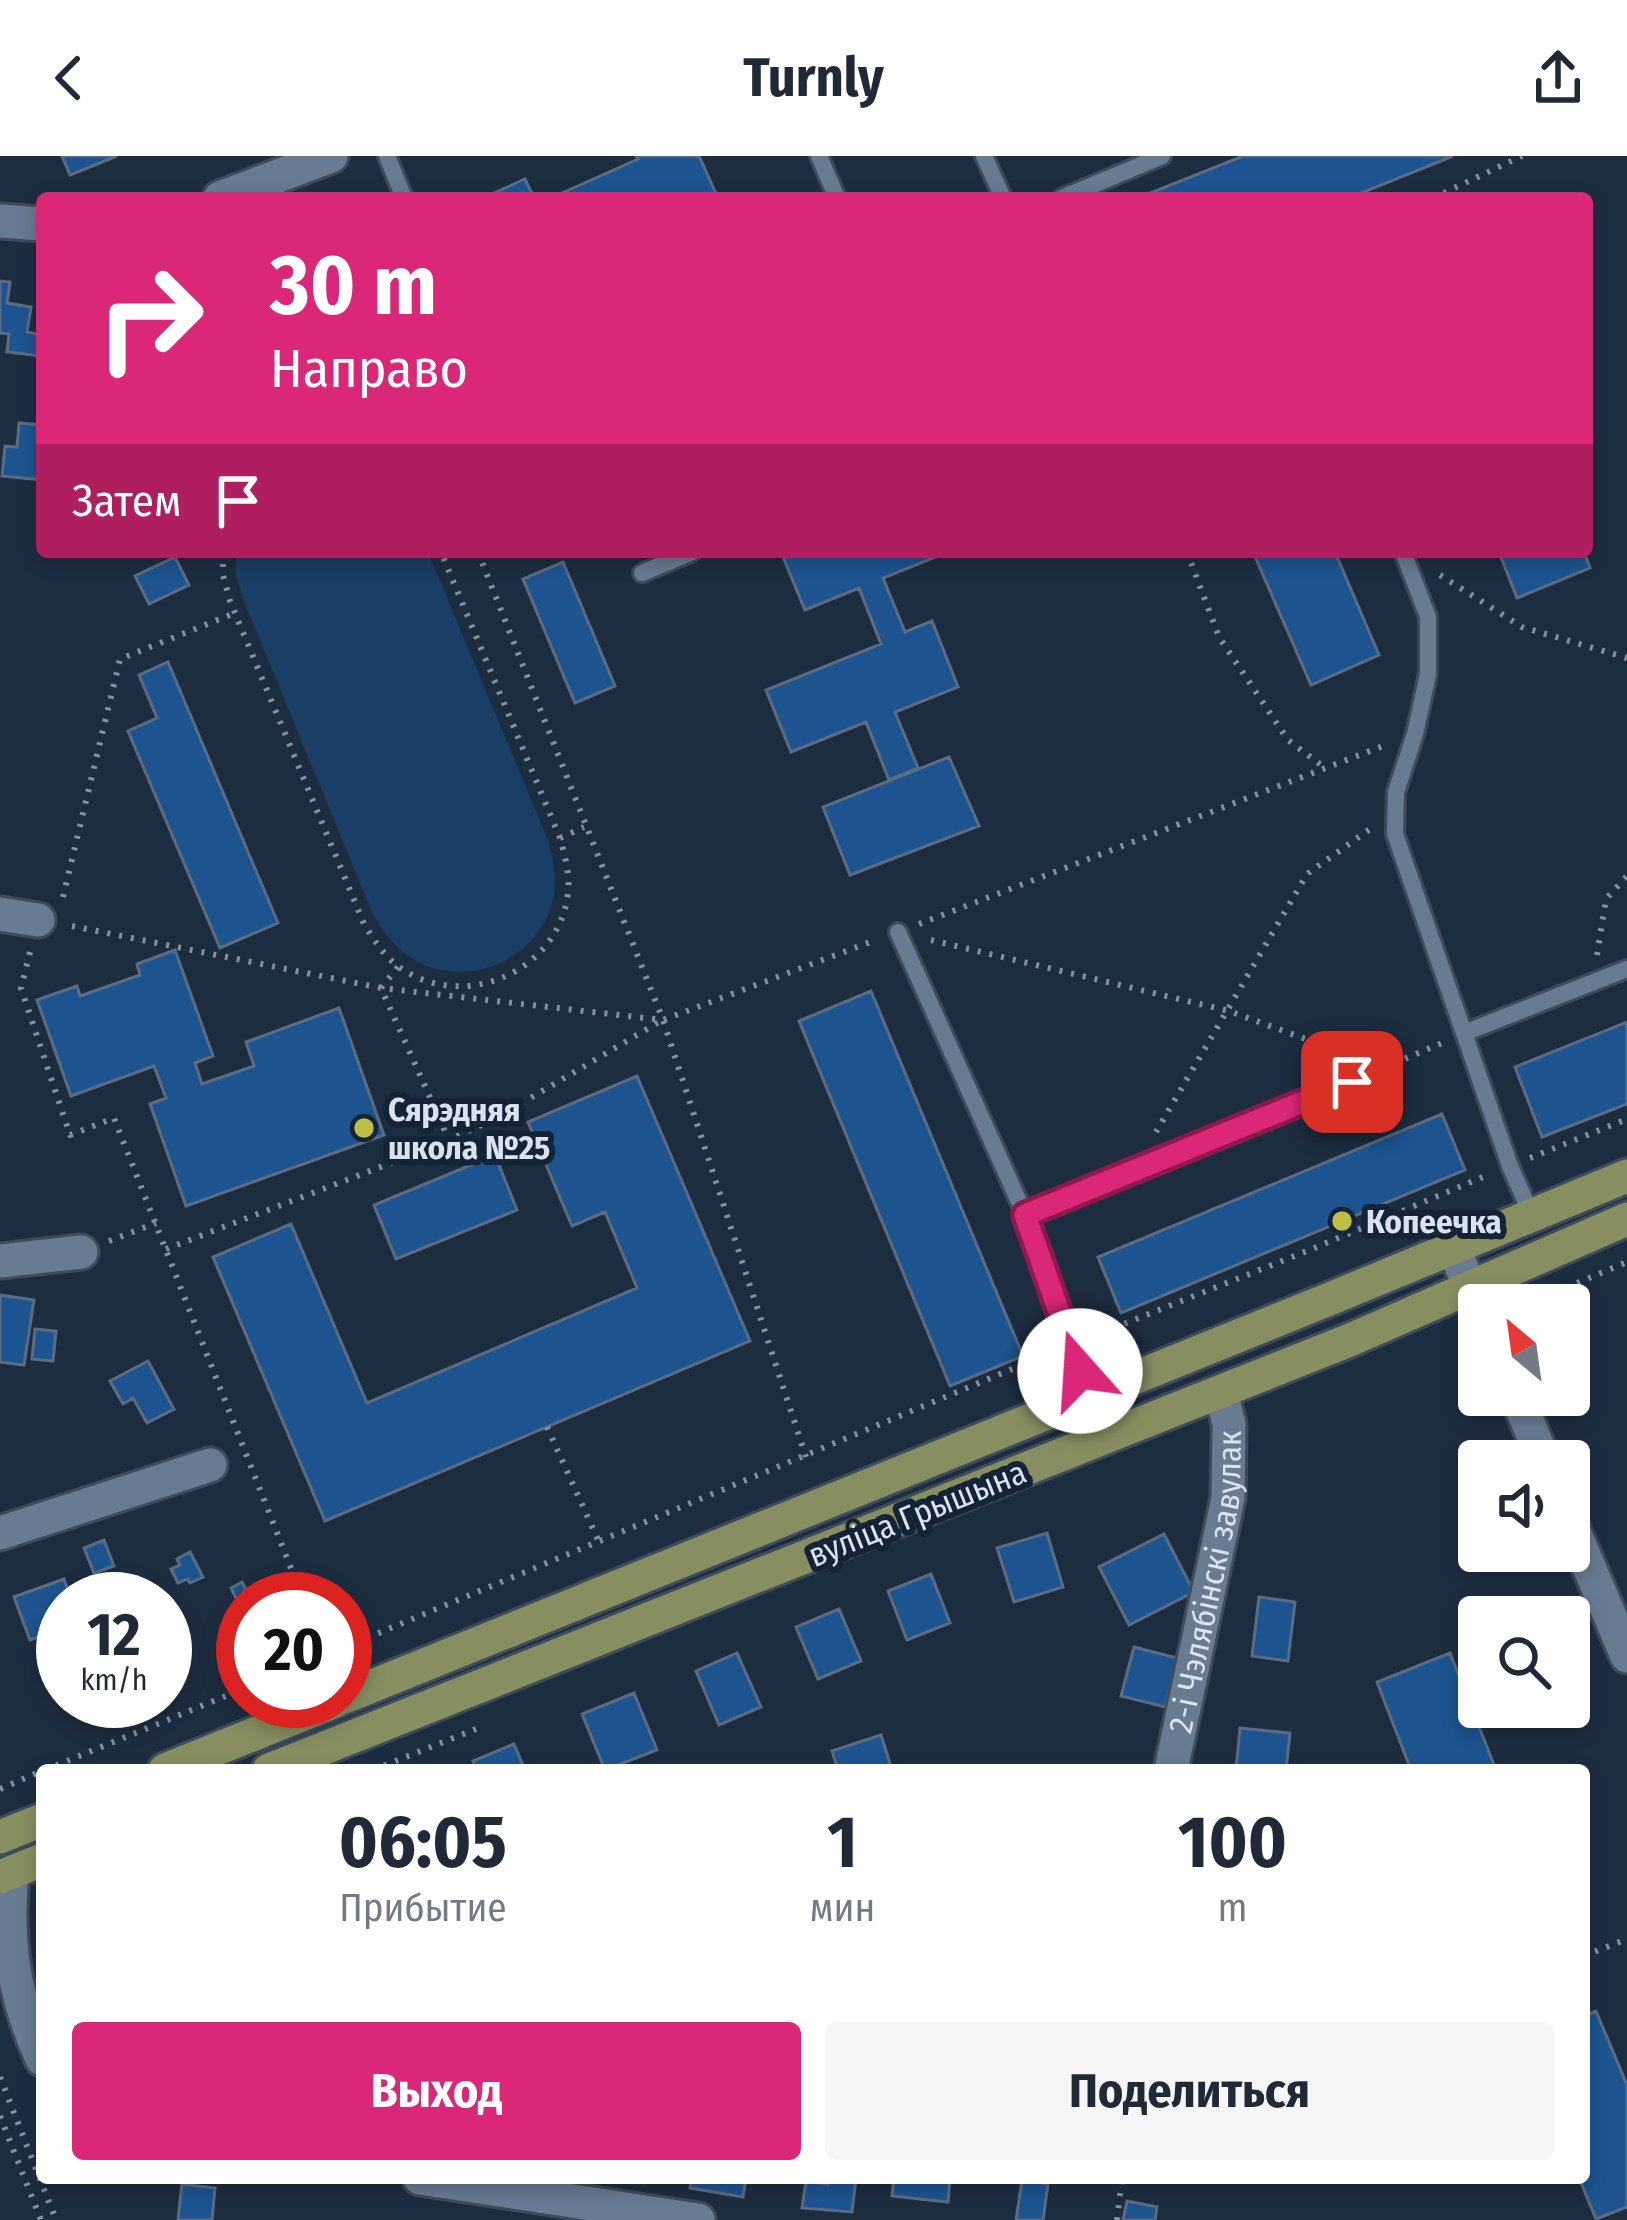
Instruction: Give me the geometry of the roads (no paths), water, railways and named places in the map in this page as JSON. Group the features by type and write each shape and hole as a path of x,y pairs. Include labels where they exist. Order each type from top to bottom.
{"main road":[{"name":"вуліца Грышына","path":"372,1686 1627,1175"},
{"name":"вуліца Грышына","path":"1500,1284 1627,1219"},
{"name":"вуліца Грышына","path":"284,1764 1350,1340 1458,1303"},
{"path":"180,1764 268,1728"},
{"path":"0,1837 36,1822"}],"street":[{"path":"236,192 331,156"},
{"path":"0,221 36,224"},
{"path":"0,914 48,921"},
{"path":"1454,1248 1469,1284"},
{"path":"0,1261 81,1252"},
{"name":"2-і Чэлябінскі завулак","path":"1172,1764 1228,1498 1229,1424 1221,1392"},
{"path":"0,1533 210,1465"},
{"path":"1590,1569 1627,1656"},
{"path":"18,1870 8,1917 12,1975 36,2042"},
{"path":"497,2184 698,2220"}],"lane":[{"path":"387,156 402,192"},
{"path":"819,156 834,192"},
{"path":"984,156 1001,192"},
{"path":"1076,192 1162,156"},
{"path":"641,573 677,558"},
{"path":"1405,558 1428,617 1428,674 1396,792 1396,834 1510,1166 1532,1216"},
{"path":"898,932 1025,1215 1089,1397"},
{"path":"1465,1033 1627,969"},
{"path":"1025,1215 1352,1082"}],"place":[{"name":"Сярэдняя школа №25","path":"364,1128"},
{"name":"Копеечка","path":"1342,1221"}]}
